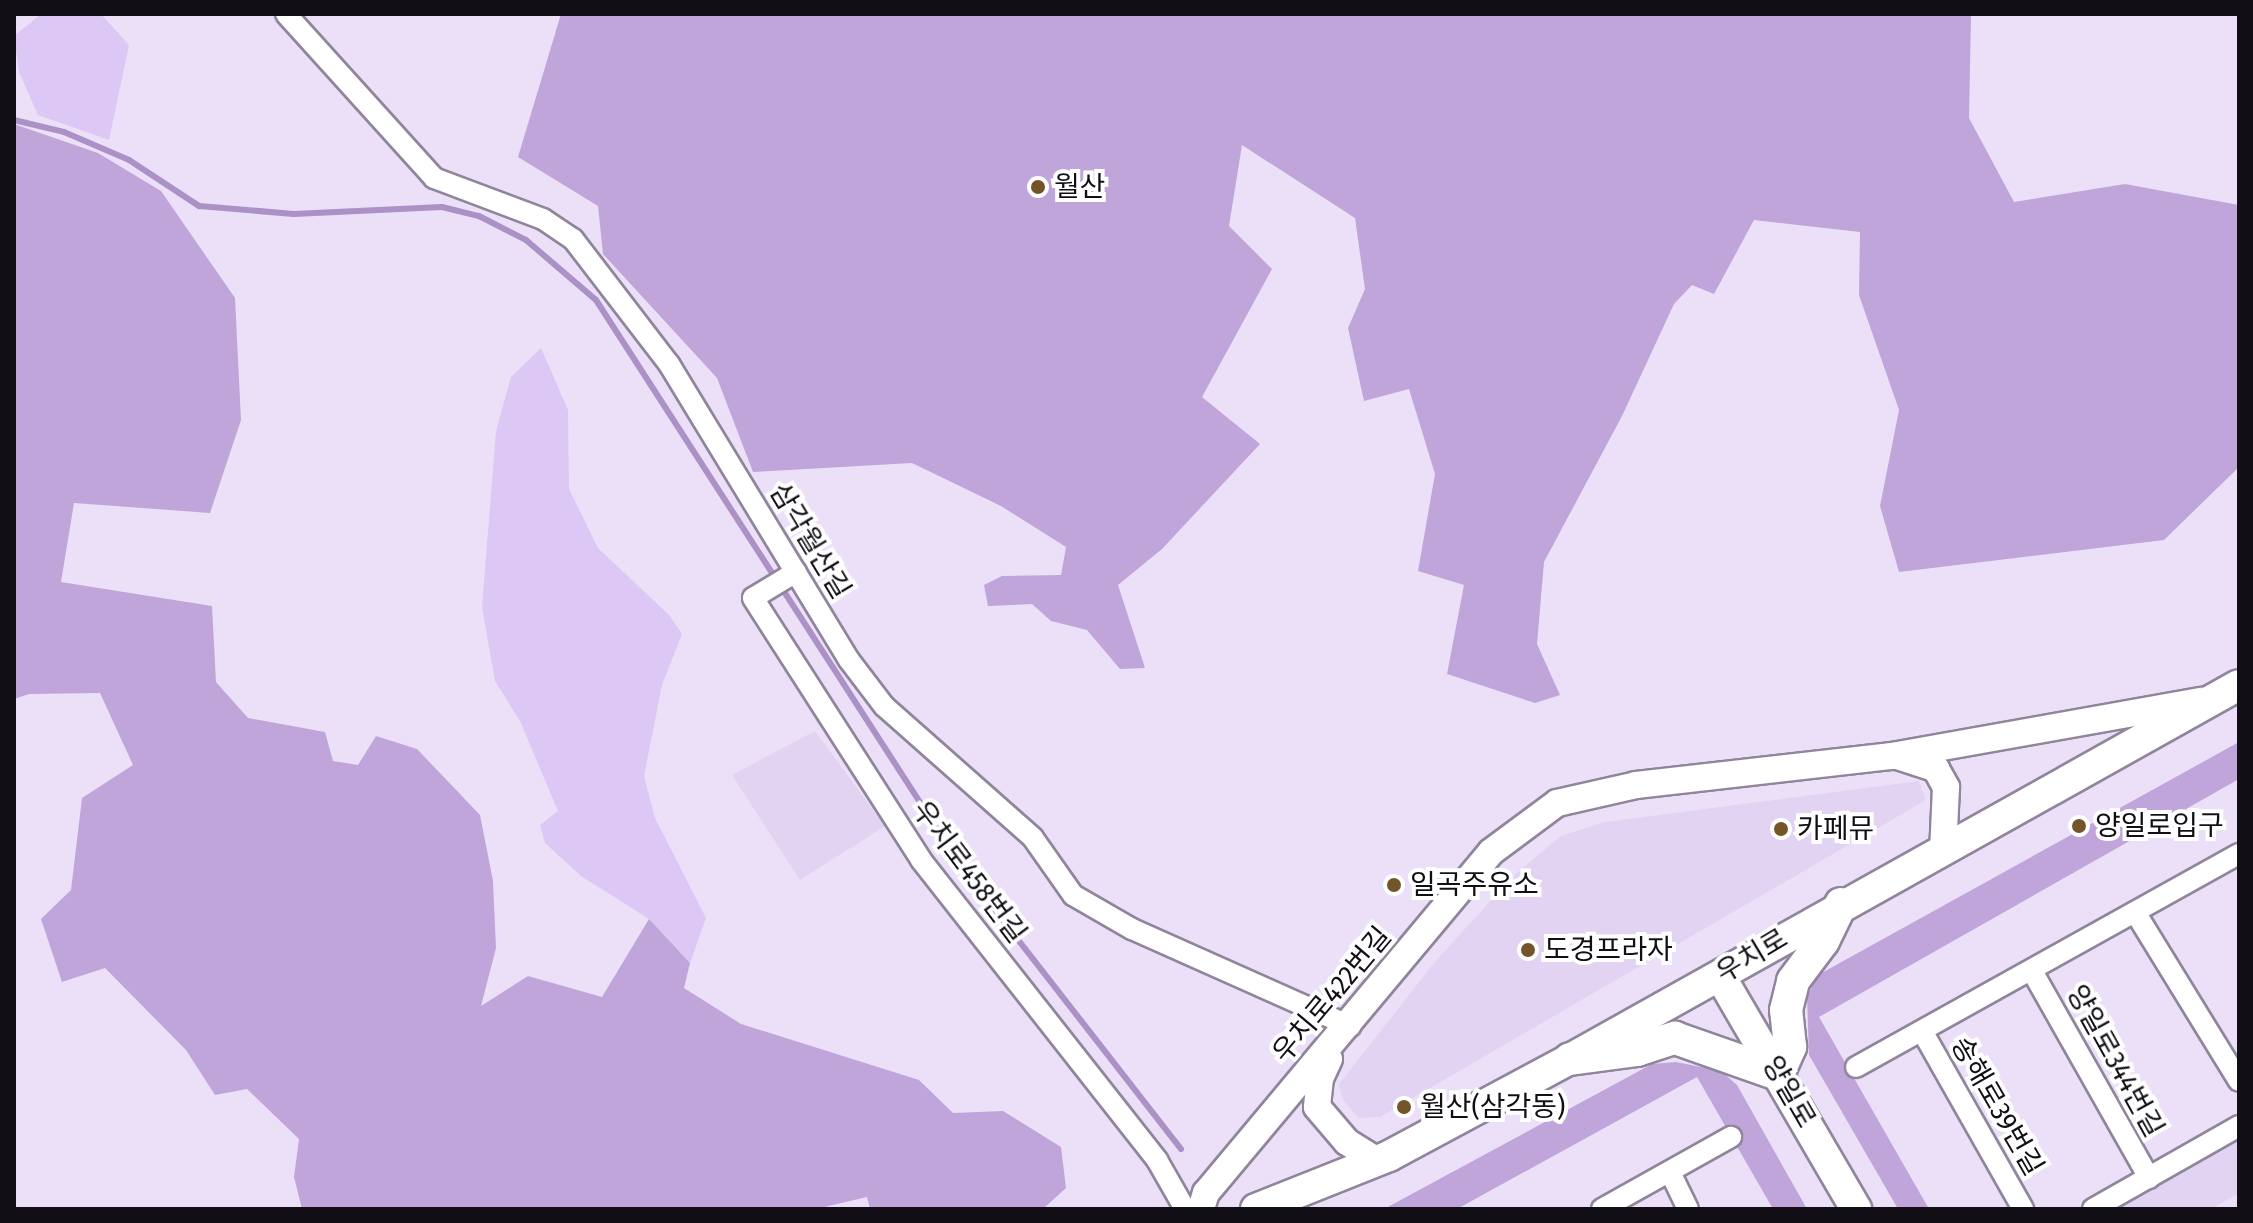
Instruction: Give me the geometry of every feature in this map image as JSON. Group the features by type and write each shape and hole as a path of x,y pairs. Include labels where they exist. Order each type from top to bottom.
{"main road":[{"name":"우치로","path":"1256,1209 1377,1161 1570,1059 1720,976 1841,904 1943,852 2239,685"},
{"path":"1570,1059 1675,1038 1778,1074 1790,1047 1786,1010 1793,981 1823,941 1841,904"},
{"name":"양일로","path":"1720,976 1856,1209"}],"street":[{"name":"삼각월산길","path":"286,14 434,178 543,219 573,239 669,364 849,660 884,706 997,801 1033,838 1073,895 1132,929 1343,1034"},
{"name":"우치로458번길","path":"796,572 753,598 921,860 1157,1160 1185,1209"},
{"name":"우치로422번길","path":"1201,1209 1206,1193 1343,1034 1491,852 1557,803 1636,785 1892,756 2212,699"},
{"path":"1892,756 1936,769 1946,787 1943,852"},
{"name":"양일로344번길","path":"1856,1067 2239,854"},
{"path":"2135,912 2239,1081"},
{"name":"양일로344번길","path":"2032,971 2149,1178"},
{"name":"송해로39번길","path":"1922,1031 2023,1209"},
{"path":"1343,1034 1320,1078 1317,1107 1347,1142 1377,1161"},
{"path":"2093,1209 2239,1126"},
{"path":"1602,1209 1731,1137"},
{"path":"1670,1172 1688,1209"}],"shaded area":[{"path":"41,14 101,14 129,45 109,140 38,115 19,72 14,36"},
{"path":"561,14 1971,14 1969,118 2014,202 2125,184 2239,205 2239,467 2164,540 1899,572 1880,506 1899,410 1859,295 1860,232 1754,220 1714,294 1692,285 1674,304 1622,416 1544,562 1537,644 1560,695 1535,703 1447,674 1464,585 1418,571 1435,474 1409,389 1364,401 1348,328 1365,289 1355,218 1242,145 1229,226 1272,269 1202,397 1260,444 1162,549 1118,585 1145,668 1120,669 1087,630 1051,621 1032,604 988,606 984,585 1002,576 1061,575 1066,547 1001,506 912,463 753,472 717,378 603,254 598,206 518,157"},
{"path":"14,124 98,153 161,191 235,298 241,420 210,513 74,503 61,582 212,606 216,682 248,718 325,732 333,761 358,765 376,736 417,749 480,815 493,881 496,948 481,1006 528,976 602,997 649,919 690,963 684,988 741,1024 919,1080 953,1113 1003,1111 1061,1147 1066,1188 1043,1209 870,1209 867,1197 816,1209 302,1209 294,1177 299,1139 247,1089 215,1095 186,1050 105,968 62,982 41,919 71,890 82,798 133,765 100,693 29,694 14,699"},
{"path":"541,348 568,410 569,489 598,548 669,615 682,634 662,685 644,776 655,818 706,918 690,963 649,919 581,876 545,843 540,825 558,811 520,721 495,681 482,607 496,431 511,377"},
{"path":"815,731 885,826 800,880 732,775"},
{"path":"2239,742 2239,779 1819,1017 1929,1209 1898,1209 1809,1055 1807,997 1818,975"},
{"path":"1919,781 1926,800 1380,1117 1358,1118 1342,1098 1339,1084 1434,963 1512,877 1561,836 1605,822"},
{"path":"1676,1062 1721,1071 1737,1085 1807,1209 1773,1209 1697,1077 1457,1209 1384,1209 1652,1064"},
{"path":"2239,1140 2239,1193 2211,1209 2117,1209"}],"waterway":[{"path":"14,120 64,132 129,160 199,206 294,214 442,207 479,216 526,240 596,300 963,869 1181,1149"}],"place":[{"name":"월산","path":"1038,187"},
{"name":"양일로입구","path":"2079,826"},
{"name":"카페뮤","path":"1781,829"},
{"name":"일곡주유소","path":"1394,885"},
{"name":"도경프라자","path":"1528,950"},
{"name":"월산(삼각동)","path":"1404,1107"}]}
